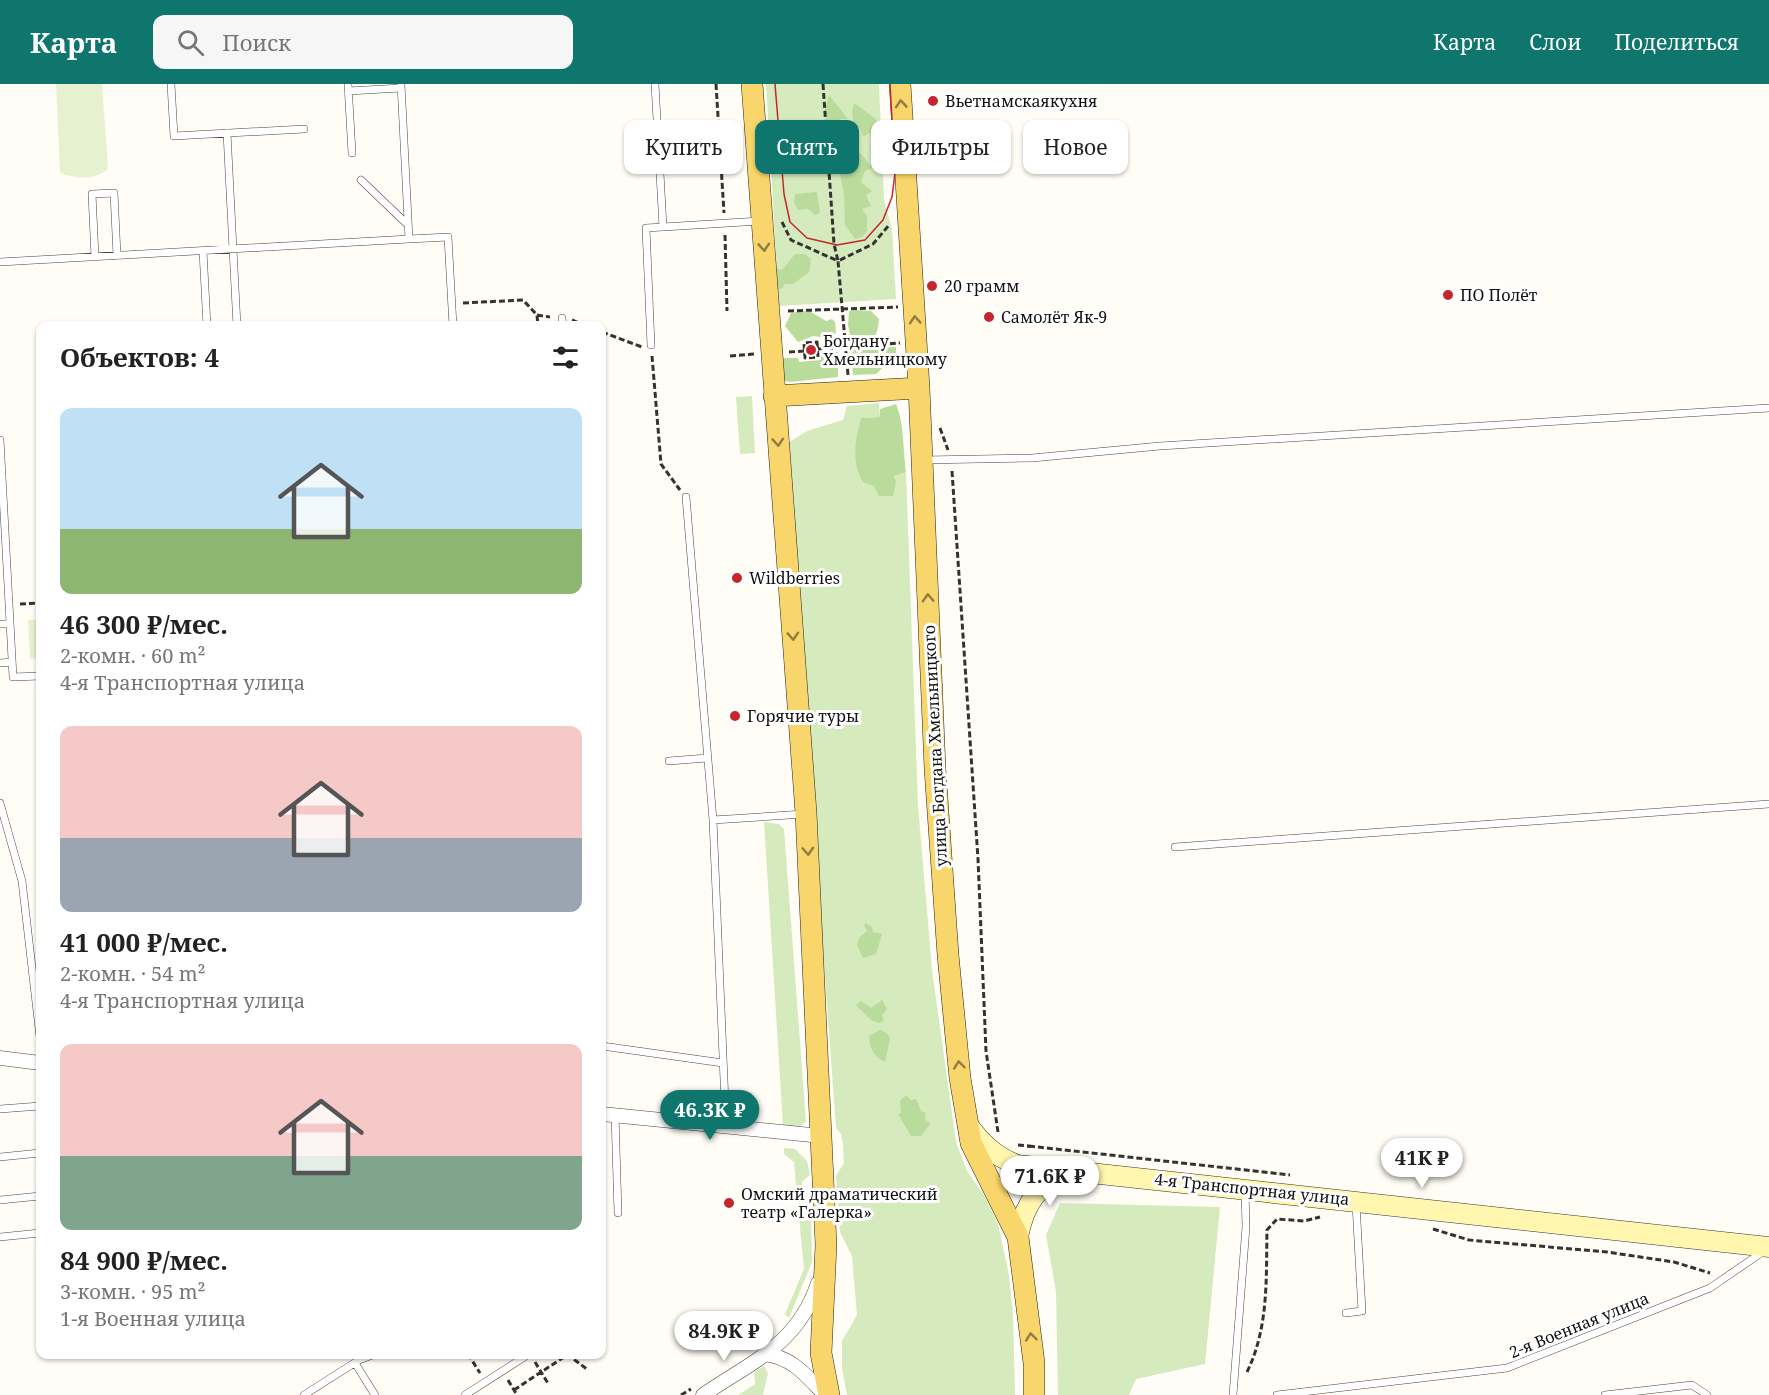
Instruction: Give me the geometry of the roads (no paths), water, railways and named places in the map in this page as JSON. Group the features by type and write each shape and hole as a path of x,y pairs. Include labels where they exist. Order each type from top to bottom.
{"main road":[{"path":"752,84 771,220 771,353 806,813 825,1264 821,1353 827,1395"},
{"name":"улица Богдана Хмельницкого","path":"900,84 919,388 935,769 948,955 966,1123 978,1159 1018,1237 1034,1363 1034,1395"},
{"path":"774,396 919,388"},
{"name":"4-я Транспортная улица","path":"966,1123 983,1145 1000,1158 1017,1165 1356,1200 1769,1247"},
{"path":"1018,1237 1022,1217 1031,1199 1048,1180 1070,1169"}],"street":[{"path":"0,1058 36,1062"},
{"path":"608,1115 821,1136"},
{"path":"703,1395 785,1340 804,1318 825,1264"},
{"path":"764,1354 791,1361 827,1395"}],"lane":[{"path":"171,84 174,136 304,129"},
{"path":"655,84 663,226"},
{"path":"352,153 348,88 401,86 409,239"},
{"path":"226,133 237,321"},
{"path":"361,180 408,225"},
{"path":"95,257 92,194 114,193 117,255"},
{"path":"651,345 646,228 771,220"},
{"path":"0,262 448,237 453,321"},
{"path":"203,251 207,321"},
{"path":"922,460 1032,458 1160,446 1769,408"},
{"path":"0,440 13,677 36,676"},
{"path":"686,497 713,820 726,1127"},
{"path":"0,624 10,624"},
{"path":"0,663 12,662"},
{"path":"669,761 707,758"},
{"path":"0,803 22,881 36,1002"},
{"path":"1175,847 1769,804"},
{"path":"713,820 806,813"},
{"path":"606,1047 723,1063"},
{"path":"0,1109 36,1106"},
{"path":"608,1115 618,1213"},
{"path":"0,1157 36,1154"},
{"path":"1233,1395 1246,1227 1245,1188"},
{"path":"0,1200 36,1196"},
{"path":"1346,1313 1362,1311 1356,1200"},
{"path":"0,1237 36,1233"},
{"name":"2-я Военная улица","path":"1277,1395 1507,1368 1710,1288 1769,1247"},
{"path":"304,1395 364,1359"},
{"path":"465,1395 502,1371 527,1359"},
{"path":"355,1363 375,1395"},
{"path":"1605,1395 1692,1385 1707,1395"}],"tram line":[{"path":"775,84 784,194 790,222 807,238 837,245 865,240 883,220 892,197 895,173 890,84"}],"place":[{"name":"Вьетнамскаякухня","path":"933,101"},
{"name":"20 грамм","path":"932,286"},
{"name":"ПО Полёт","path":"1448,295"},
{"name":"Самолёт Як-9","path":"989,317"},
{"name":"Богдану Хмельницкому","path":"811,350"},
{"name":"Wildberries","path":"737,578"},
{"name":"Горячие туры","path":"735,716"},
{"name":"Омский драматический театр «Галерка»","path":"729,1203"}]}
